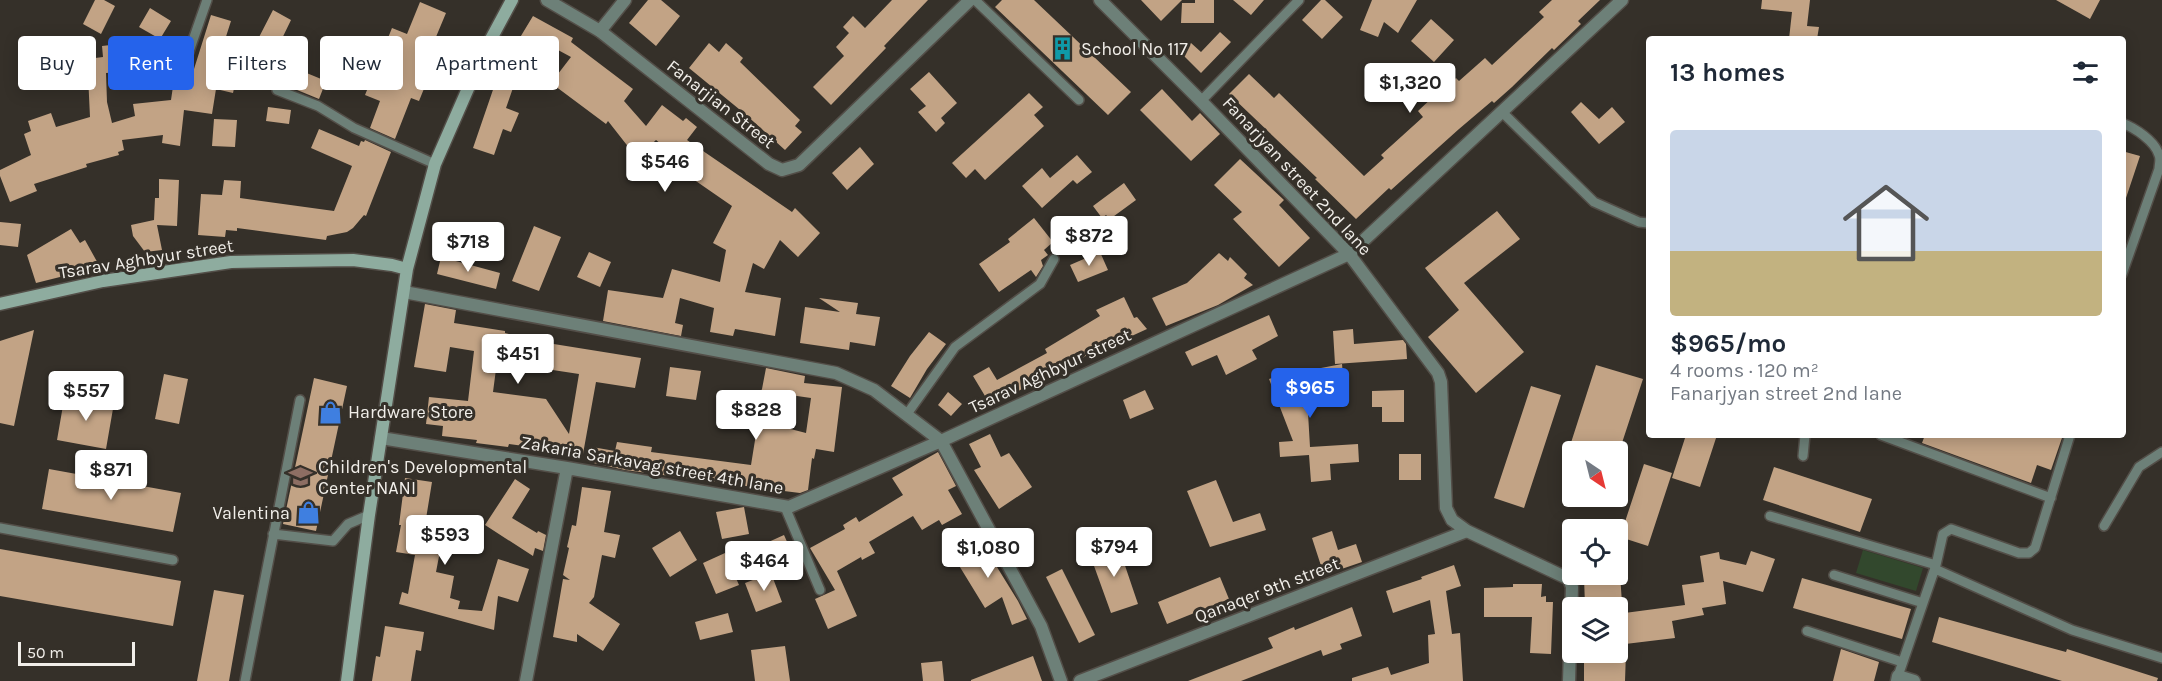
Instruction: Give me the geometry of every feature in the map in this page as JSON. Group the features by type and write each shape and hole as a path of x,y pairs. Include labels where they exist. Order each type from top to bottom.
{"main road":[{"path":"347,681 369,515 407,269 435,164 484,52 512,0"},
{"name":"Tsarav Aghbyur street","path":"0,304 103,281 231,262 352,260 407,269"}],"street":[{"name":"Fanarjian Street","path":"547,0 600,32 769,164 782,170 799,165 970,0"},
{"path":"600,32 625,0"},
{"name":"Fanarjyan street 2nd lane","path":"1100,0 1349,254 1438,374 1441,382 1446,508 1452,520 1467,531"},
{"name":"Tsarav Aghbyur street","path":"941,441 1349,254 1503,113 1616,2"},
{"path":"404,292 836,373 874,390 941,441 1041,626 1061,681"},
{"name":"Zakaria Sarkavag street 4th lane","path":"381,438 785,507 941,441"},
{"path":"526,681 567,468"},
{"path":"1467,531 1569,579 1572,587 1569,681"},
{"name":"Qanaqer 9th street","path":"1080,681 1467,531"},
{"path":"1898,679 1914,681"}],"lane":[{"path":"194,37 207,0"},
{"path":"975,0 1079,100"},
{"path":"1201,101 1299,0"},
{"path":"277,90 318,106 354,128 435,164"},
{"path":"1503,113 1594,202 1639,222 1646,223"},
{"path":"2126,124 2133,127 2153,145 2160,155 2159,170 2126,263"},
{"path":"907,414 955,347 1040,284 1054,259"},
{"path":"245,681 300,400"},
{"path":"1803,456 1806,438"},
{"path":"1885,438 2050,498"},
{"path":"1898,679 1936,567 1943,534 1951,529 2019,553 2028,553 2035,548 2069,438"},
{"path":"2104,526 2139,467 2162,452"},
{"path":"785,507 820,590"},
{"path":"273,534 333,541 348,524 369,515"},
{"path":"1770,516 1936,567 2072,630 2162,658"},
{"path":"0,528 173,560"},
{"path":"1834,574 1923,603"},
{"path":"1807,631 1902,662"}],"green space":[{"path":"1863,550 1923,568 1916,591 1856,573"}],"building":[{"path":"95,0 104,0 115,6 101,34 83,24"},
{"path":"648,0 661,0 680,16 656,46 629,23"},
{"path":"892,0 928,0 831,105 813,87 844,56 836,47 849,33 843,27 853,16 865,28"},
{"name":"School No 117","path":"1002,0 1034,0 1131,92 1108,115 995,7"},
{"path":"1141,0 1182,0 1161,21"},
{"path":"1195,0 1214,0 1214,23 1181,23 1182,3 1195,3"},
{"path":"1233,0 1264,0 1251,15"},
{"path":"1321,0 1325,0 1343,17 1322,39 1302,20"},
{"path":"1372,0 1417,0 1398,33 1384,22 1378,37 1360,30"},
{"path":"1552,0 1600,0 1578,21 1581,24 1554,50 1552,48 1494,103 1492,101 1356,219 1315,179 1317,178 1229,94 1249,74 1274,98 1279,93 1364,176 1384,158 1381,155 1423,117 1418,111 1434,96 1431,92 1447,77 1452,82 1456,78 1459,81 1485,58 1492,65 1544,17 1539,12"},
{"path":"1762,0 1810,0 1807,26 1819,27 1818,36 1789,36 1792,12 1761,9"},
{"path":"2056,0 2100,0 2090,19"},
{"path":"420,2 446,13 436,36 415,36 415,90 423,90 419,101 411,98 395,139 370,128 380,101 365,95 367,90 403,90 403,36 389,36 392,28 407,34"},
{"path":"150,8 171,21 162,36 155,36 139,27"},
{"path":"273,10 291,20 283,36 260,36"},
{"path":"211,15 231,21 226,36 206,36 206,90 216,90 212,114 184,110 180,146 162,143 163,135 122,140 124,150 118,152 119,155 86,164 87,167 34,184 37,191 10,202 0,170 31,155 24,134 31,131 28,121 51,113 56,127 90,117 89,90 96,90 96,58 103,57 102,46 108,45 107,102 112,123 135,116 133,104 171,100 172,90 194,90 194,69"},
{"path":"533,16 573,38 571,42 633,89 624,101 646,126 662,105 683,121 686,118 697,127 687,140 792,212 795,208 820,233 798,257 780,240 764,269 753,263 745,292 781,298 775,336 735,329 733,336 710,332 714,308 680,298 675,323 683,325 681,336 603,321 608,290 663,298 672,269 720,282 726,250 713,243 732,206 677,168 682,161 656,140 637,158 608,121 606,124 559,89 559,73 571,57 559,51 559,36 521,36"},
{"path":"1431,19 1454,40 1434,62 1411,41"},
{"path":"1220,32 1231,42 1201,73 1181,53 1191,43 1201,52"},
{"path":"709,43 719,52 726,43 743,58 740,62 800,120 795,126 802,132 785,150 689,68"},
{"path":"929,72 957,103 941,118 945,123 936,132 918,112 926,106 910,89"},
{"path":"308,74 320,79 320,90 322,90 319,99 297,90 308,90"},
{"path":"1162,89 1192,121 1200,113 1220,134 1191,161 1140,110"},
{"path":"493,90 512,90 506,108 519,113 511,132 503,129 494,155 473,148"},
{"path":"1029,93 1043,107 1034,115 1044,126 985,180 975,169 966,178 952,163"},
{"path":"1581,102 1599,119 1612,107 1625,122 1599,144 1571,112"},
{"path":"268,107 291,110 289,124 266,121"},
{"path":"214,119 237,120 235,147 212,146"},
{"path":"319,129 359,146 361,141 365,140 391,152 366,216 364,215 353,228 347,232 327,236 326,240 237,228 237,231 226,230 225,237 198,235 201,194 222,195 224,180 241,181 240,198 334,211 352,166 311,148"},
{"path":"860,147 874,164 847,190 832,173"},
{"path":"2126,152 2140,156 2126,198"},
{"path":"1077,155 1092,172 1077,184 1073,180 1042,208 1022,186 1042,168 1050,178"},
{"path":"1240,159 1284,200 1279,205 1310,238 1279,267 1233,219 1242,212 1214,185"},
{"path":"159,179 179,180 177,226 157,225 162,250 145,252 133,236 131,225 154,220 155,198 159,198"},
{"path":"1124,183 1136,200 1110,219 1106,215 1102,218 1093,206"},
{"path":"1497,211 1520,239 1464,283 1524,352 1476,393 1428,337 1459,310 1425,268"},
{"path":"1034,218 1053,242 1044,250 1048,255 1041,260 1043,266 1036,277 1031,270 999,292 979,264 1010,242 1008,239"},
{"path":"0,222 21,224 18,247 0,245"},
{"path":"534,226 561,237 539,291 512,281"},
{"path":"71,229 80,243 85,240 100,267 36,283 27,255"},
{"path":"589,252 611,262 600,287 577,277"},
{"path":"1100,252 1108,270 1078,282 1070,265"},
{"path":"1219,253 1228,261 1230,257 1247,274 1244,278 1253,285 1218,305 1166,326 1152,298 1187,283"},
{"path":"441,257 500,273 496,289 437,274"},
{"path":"1124,297 1134,318 1137,317 1147,329 1112,345 1110,342 991,406 973,376 989,367 997,380 1047,353 1045,349 1100,316 1096,310"},
{"path":"819,298 858,303 856,314 880,317 875,346 850,342 849,350 800,343 805,307 840,312"},
{"path":"425,304 456,310 454,323 505,331 505,333 535,341 641,358 635,388 596,382 583,454 509,444 508,447 476,443 477,440 442,436 443,426 426,424 429,397 468,401 474,351 450,347 446,372 414,367","holes":["498,354 534,360 533,367 579,374 569,434 546,399 493,392"]},
{"path":"1269,315 1278,336 1252,350 1257,359 1226,375 1217,355 1192,366 1185,352"},
{"path":"1353,329 1354,344 1403,340 1406,344 1407,359 1335,364 1333,331"},
{"path":"34,330 14,426 0,423 0,341"},
{"path":"929,332 946,344 927,369 910,398 891,386"},
{"path":"1342,364 1344,387 1307,392 1313,411 1308,413 1310,447 1358,444 1359,462 1330,464 1331,480 1311,482 1309,455 1280,457 1279,442 1293,441 1269,379 1299,370 1300,372"},
{"path":"1596,365 1643,379 1623,441 1572,441"},
{"path":"670,367 701,371 696,400 666,396"},
{"path":"766,368 805,376 804,383 842,387 834,452 816,449 814,459 812,458 808,490 800,493 625,470 589,462 592,447 615,451 617,442 652,447 651,452 751,465 761,403 756,402 762,389","holes":["776,393 811,398 806,433 771,424"]},
{"path":"164,374 188,379 179,424 155,419"},
{"path":"314,378 347,386 316,531 283,524"},
{"path":"1531,386 1561,395 1524,508 1494,498"},
{"path":"1145,390 1154,409 1130,419 1123,400"},
{"path":"1404,390 1404,422 1382,422 1382,407 1372,407 1372,391"},
{"path":"948,392 962,404 951,416 938,405"},
{"path":"65,394 114,403 106,449 57,440"},
{"path":"990,434 1001,457 1009,453 1032,487 999,509 974,470 981,467 969,444"},
{"path":"1685,438 1716,438 1700,487 1672,478"},
{"path":"1924,438 2062,438 2051,470 2037,465 2031,483 1922,443"},
{"path":"938,452 956,486 948,490 962,514 942,525 939,520 922,530 913,516 869,542 875,553 862,560 861,557 837,571 857,616 828,629 815,599 835,590 810,548 845,529 843,525 856,517 859,522 903,495 892,478"},
{"path":"1399,454 1421,454 1421,480 1399,480"},
{"path":"1644,464 1672,473 1648,546 1628,540 1628,519 1626,519"},
{"path":"1774,467 1872,499 1860,532 1763,500"},
{"path":"49,469 181,493 173,532 42,509"},
{"path":"405,478 432,482 424,531 455,536 452,548 441,546 436,572 454,576 450,598 460,601 458,609 482,611 498,559 529,569 518,602 498,596 494,630 399,604 402,592 408,594 415,555 396,552"},
{"path":"515,479 530,489 512,518 537,533 538,531 546,535 543,551 535,548 533,556 485,525"},
{"path":"1216,480 1233,522 1260,513 1266,530 1210,547 1187,491"},
{"path":"582,487 611,491 604,532 620,535 615,558 602,555 594,597 589,603 620,624 603,651 577,634 577,642 553,637 563,579 570,580 563,575 572,525 576,526"},
{"path":"744,507 749,534 722,539 716,512"},
{"path":"680,531 697,560 670,577 652,548"},
{"path":"1332,531 1338,550 1356,544 1362,562 1324,575 1312,538"},
{"path":"784,535 797,564 776,573 764,544"},
{"path":"979,538 1027,619 1012,625 1002,597 985,608 952,554"},
{"path":"1117,542 1138,604 1111,613 1089,552"},
{"path":"0,549 181,581 173,626 0,596"},
{"path":"1751,551 1775,559 1763,592 1723,581 1726,604 1702,608 1704,615 1672,621 1675,638 1628,644 1628,613 1685,605 1682,585 1704,582 1700,556 1719,552 1720,559 1746,565"},
{"path":"725,553 739,585 716,594 703,563"},
{"path":"1454,565 1461,586 1446,591 1452,634 1460,633 1463,681 1352,681 1352,678 1388,667 1391,675 1429,663 1428,635 1435,634 1430,600 1393,613 1386,591"},
{"path":"1062,569 1095,635 1079,643 1046,577"},
{"path":"771,573 782,602 756,612 745,583"},
{"path":"1220,577 1229,599 1167,624 1158,602"},
{"path":"1802,578 1911,609 1902,639 1793,608"},
{"path":"1513,584 1542,584 1541,597 1546,596 1546,602 1553,602 1551,654 1530,653 1532,617 1484,617 1484,588 1513,587"},
{"path":"1584,585 1621,585 1622,597 1585,597"},
{"path":"214,590 244,595 229,681 197,681"},
{"path":"1352,607 1362,636 1340,644 1342,649 1323,656 1321,650 1241,681 1188,681 1273,648 1268,638 1294,627 1295,630"},
{"path":"728,613 733,632 700,640 695,622"},
{"path":"1939,617 2066,652 2067,649 2158,678 2157,681 2062,681 1932,642"},
{"path":"385,626 424,632 421,651 416,650 411,681 372,681 376,656 380,657"},
{"path":"785,646 790,681 755,681 751,650"},
{"path":"1841,649 1879,662 1874,681 1833,681"},
{"path":"1033,656 1042,681 971,681 971,680"},
{"path":"942,661 944,681 923,681 921,663"},
{"path":"1584,663 1626,663 1625,681 1584,681"}],"place":[{"name":"School No 117","path":"1063,49"},
{"name":"Hardware Store","path":"330,412"},
{"name":"Children's Developmental Center NANI","path":"300,477"},
{"name":"Valentina","path":"308,513"}]}
